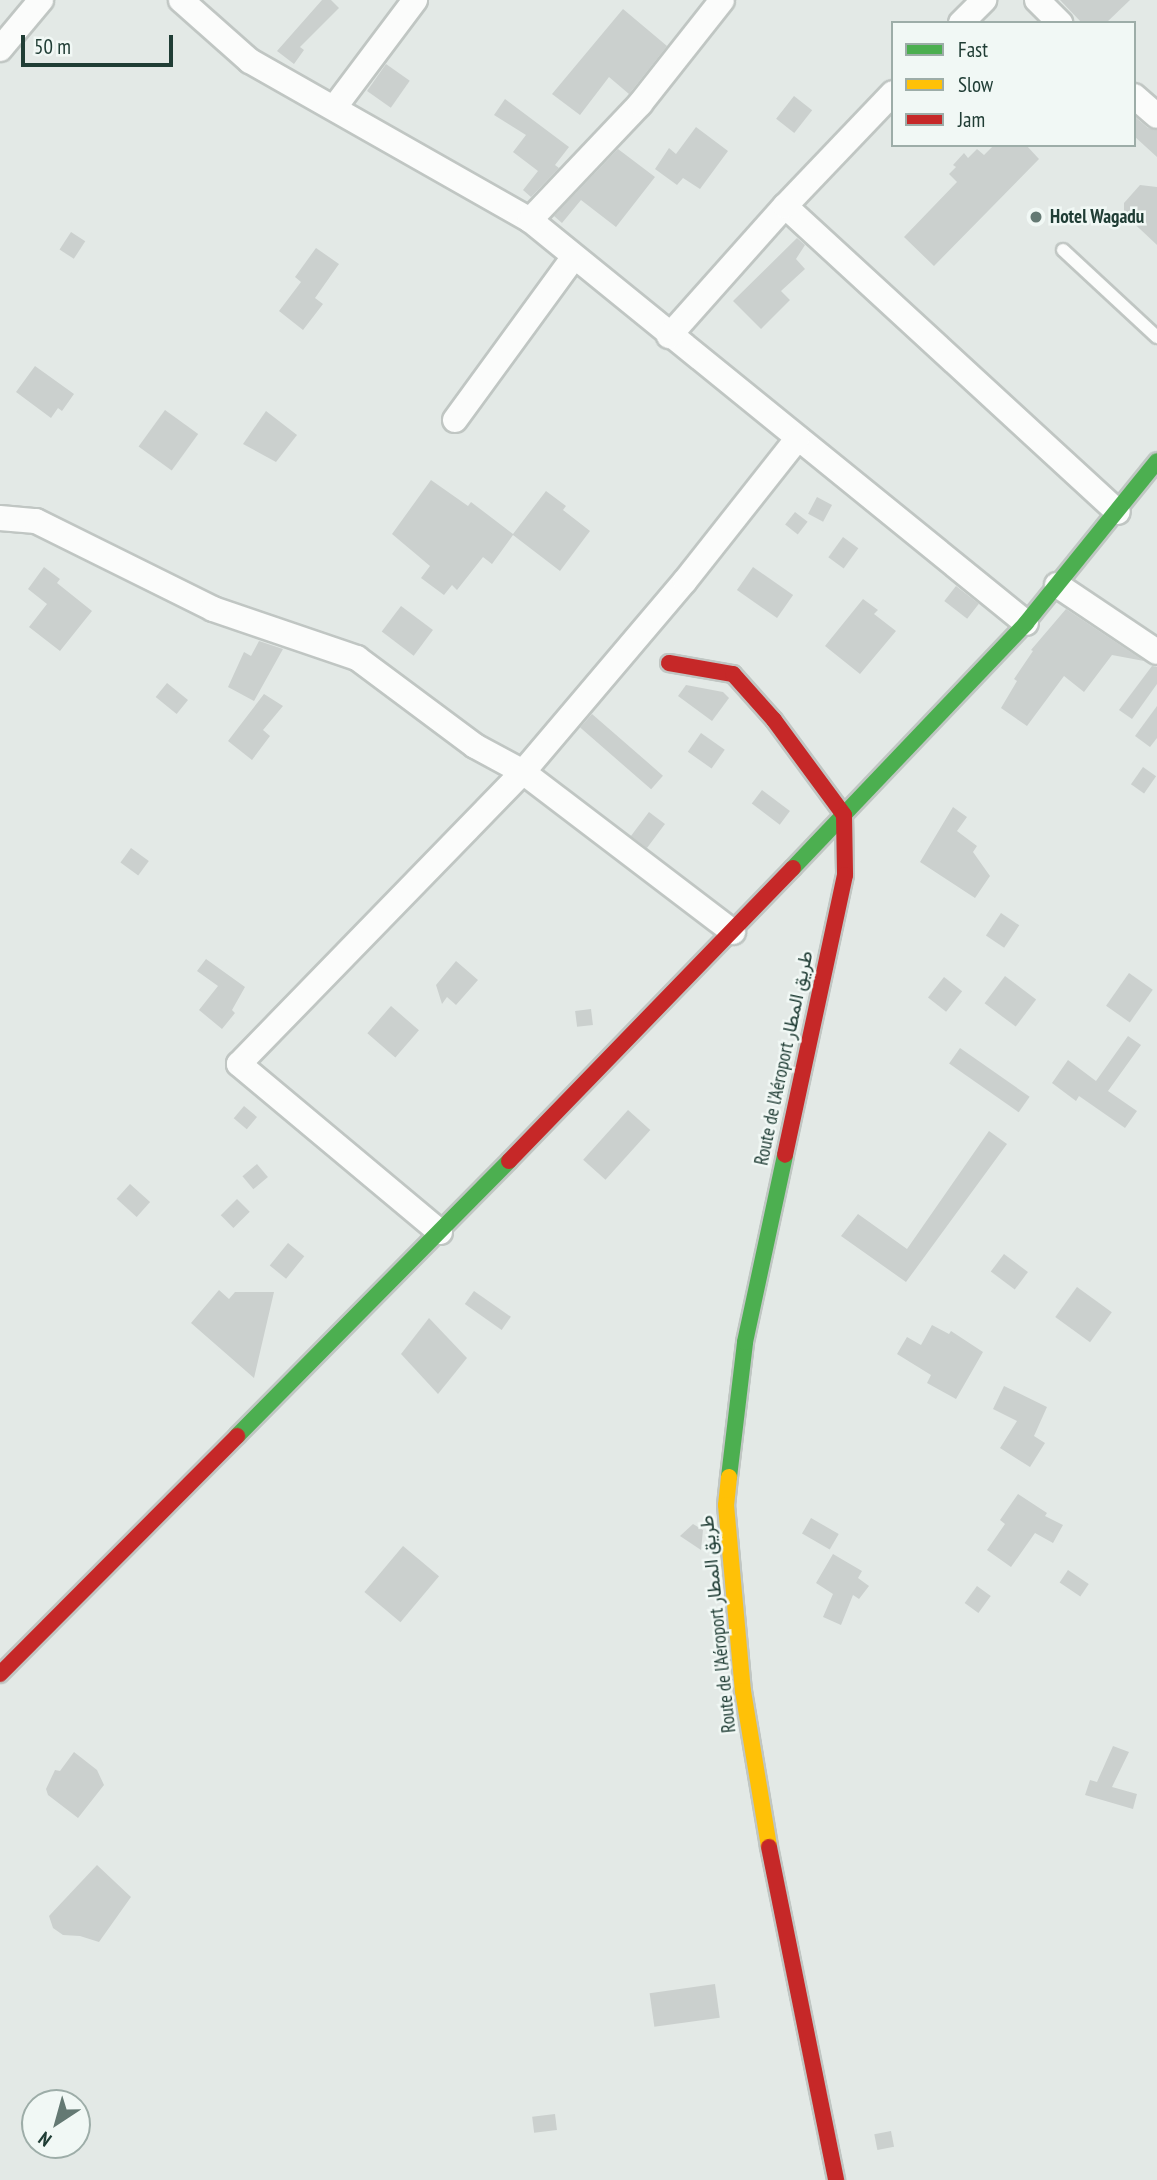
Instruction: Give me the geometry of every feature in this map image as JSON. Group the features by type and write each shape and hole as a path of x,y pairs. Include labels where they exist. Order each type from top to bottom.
{"main road":[{"path":"0,1674 440,1232 733,932 1026,623 1157,461"},
{"path":"670,663 733,674 774,720 844,815"},
{"name":"Route de l'Aéroport طريق المطار","path":"836,2180 761,1808 737,1644 726,1505 745,1342 845,875 844,815"}],"street":[{"path":"0,49 41,0"},
{"path":"181,0 250,61 530,220 573,258 1026,623"},
{"path":"334,108 415,0"},
{"path":"530,220 640,104 722,0"},
{"path":"963,21 984,0"},
{"path":"1037,0 1058,21"},
{"path":"669,336 785,206 891,95"},
{"path":"1136,98 1157,116"},
{"path":"785,206 1118,512"},
{"path":"454,420 573,258"},
{"path":"440,1232 239,1064 523,772 685,581 797,439"},
{"path":"0,518 36,521 213,609 357,658 475,746 523,772 733,932"},
{"path":"1057,585 1157,652"}],"lane":[{"path":"1063,250 1157,337"}],"building":[{"path":"322,0 331,0 339,8 300,47 304,50 294,64 277,51"},
{"path":"1060,0 1130,0 1108,21 1080,21"},
{"path":"623,9 667,46 629,94 609,77 580,115 552,94"},
{"path":"386,64 410,81 391,108 367,91"},
{"path":"794,96 812,110 794,133 776,119"},
{"path":"505,99 569,147 555,165 559,168 531,197 523,190 538,171 513,152 526,135 494,115"},
{"path":"1136,118 1148,128 1157,130 1157,157 1136,138"},
{"path":"696,127 728,151 700,189 683,178 677,185 655,169 669,148 676,154"},
{"path":"992,147 1028,147 1039,159 934,266 904,237 957,182 949,174 964,153 968,158 977,149 984,155"},
{"path":"618,149 655,177 616,227 581,200 562,223 554,216"},
{"path":"1140,185 1157,187 1157,245 1124,214 1124,203"},
{"path":"71,232 85,241 74,259 60,250"},
{"path":"797,238 805,245 796,259 805,269 781,291 790,300 761,329 733,301"},
{"path":"316,248 339,264 315,298 323,304 303,330 279,311 301,282 295,277"},
{"path":"35,366 74,394 62,411 58,408 51,418 16,392"},
{"path":"165,410 198,434 172,471 139,446"},
{"path":"266,411 297,435 276,462 243,444"},
{"path":"431,480 468,506 471,502 513,534 546,491 566,506 563,510 590,531 560,571 513,535 492,564 483,557 457,590 452,585 444,595 421,578 430,566 392,534"},
{"path":"817,497 832,505 823,522 808,514"},
{"path":"795,512 808,522 798,534 785,525"},
{"path":"843,537 858,548 844,568 828,557"},
{"path":"44,567 60,579 57,583 92,611 60,651 29,627 47,604 28,589"},
{"path":"753,567 793,595 777,618 737,590"},
{"path":"956,586 979,604 967,619 944,601"},
{"path":"863,599 878,610 874,614 896,631 860,674 825,646"},
{"path":"401,606 433,630 414,656 382,632"},
{"path":"1066,609 1144,661 1112,655 1084,692 1064,676 1027,726 1001,708 1017,681 1014,679 1033,651 1031,650"},
{"path":"259,641 283,649 254,701 228,687 244,652 251,656"},
{"path":"1152,666 1157,667 1157,684 1132,719 1119,710"},
{"path":"167,683 188,700 177,714 156,697"},
{"path":"686,685 723,692 729,698 712,721 678,696"},
{"path":"264,694 283,706 263,730 270,736 252,760 228,741"},
{"path":"1157,706 1157,738 1150,747 1135,736"},
{"path":"592,714 663,776 651,789 580,728"},
{"path":"701,733 725,750 712,768 688,752"},
{"path":"1143,767 1156,776 1144,793 1131,784"},
{"path":"762,790 790,811 780,825 752,804"},
{"path":"953,807 967,817 957,831 977,846 973,852 990,876 975,898 920,862"},
{"path":"649,812 665,824 647,848 631,836"},
{"path":"131,848 149,861 138,875 120,863"},
{"path":"1001,913 1019,925 1004,948 986,935"},
{"path":"206,959 245,987 232,1010 235,1013 222,1029 199,1010 218,986 197,971"},
{"path":"456,961 478,980 456,1005 447,997 442,1004 436,985"},
{"path":"1129,973 1153,990 1130,1022 1106,1006"},
{"path":"1005,976 1036,999 1016,1027 985,1003"},
{"path":"944,977 962,991 946,1012 928,997"},
{"path":"391,1006 419,1030 395,1057 367,1033"},
{"path":"591,1009 593,1025 577,1027 575,1011"},
{"path":"1128,1036 1141,1045 1108,1091 1137,1111 1125,1128 1079,1096 1076,1101 1052,1083 1068,1060 1096,1081"},
{"path":"960,1048 1030,1097 1019,1112 949,1064"},
{"path":"244,1106 257,1117 247,1129 234,1118"},
{"path":"628,1110 650,1130 605,1180 583,1160"},
{"path":"989,1131 1007,1144 906,1282 841,1236 858,1214 907,1249"},
{"path":"257,1164 268,1177 253,1189 242,1176"},
{"path":"130,1184 150,1202 137,1217 117,1199"},
{"path":"237,1199 250,1212 233,1228 221,1215"},
{"path":"288,1243 304,1256 286,1279 270,1266"},
{"path":"1004,1254 1028,1272 1015,1290 991,1272"},
{"path":"1077,1287 1112,1312 1090,1342 1055,1317"},
{"path":"219,1290 229,1299 235,1292 274,1292 254,1378 191,1323"},
{"path":"474,1291 511,1317 502,1330 465,1304"},
{"path":"429,1318 467,1358 438,1394 401,1354"},
{"path":"932,1325 949,1334 951,1331 983,1352 956,1399 927,1383 931,1375 897,1354 907,1337 921,1345"},
{"path":"1004,1386 1047,1407 1034,1436 1045,1443 1030,1467 1000,1448 1017,1421 993,1409"},
{"path":"1018,1494 1047,1513 1045,1516 1063,1525 1053,1543 1035,1533 1011,1567 987,1550 1005,1524 1000,1520"},
{"path":"811,1518 839,1534 830,1550 802,1534"},
{"path":"693,1524 703,1530 701,1550 680,1536"},
{"path":"403,1546 439,1576 400,1622 364,1592"},
{"path":"833,1554 862,1571 858,1578 869,1586 859,1599 853,1595 841,1625 823,1617 833,1594 816,1583"},
{"path":"1068,1570 1089,1584 1080,1596 1060,1582"},
{"path":"977,1586 991,1596 978,1613 965,1603"},
{"path":"1113,1746 1129,1752 1112,1787 1137,1794 1133,1809 1085,1795 1090,1780 1097,1782"},
{"path":"74,1752 97,1770 104,1785 78,1818 48,1795 46,1789 55,1770 60,1771"},
{"path":"97,1865 131,1897 99,1942 80,1936 63,1935 53,1928 49,1916"},
{"path":"715,1984 720,2018 654,2027 650,1993"},
{"path":"555,2114 557,2130 534,2133 532,2117"},
{"path":"891,2131 894,2147 877,2150 874,2134"}],"traffic: fast":[{"path":"793,868 1026,623 1157,461"},
{"path":"729,1477 745,1342 785,1155"},
{"path":"237,1436 509,1161"}],"traffic: slow":[{"path":"729,1477 726,1505 743,1691 769,1847"}],"traffic: jam":[{"path":"669,663 733,674 774,720 844,815 845,875 785,1155"},
{"path":"509,1161 793,868"},
{"path":"0,1674 237,1436"},
{"path":"769,1847 836,2180"}],"place":[{"name":"Hotel Wagadu","path":"1036,217"}]}
